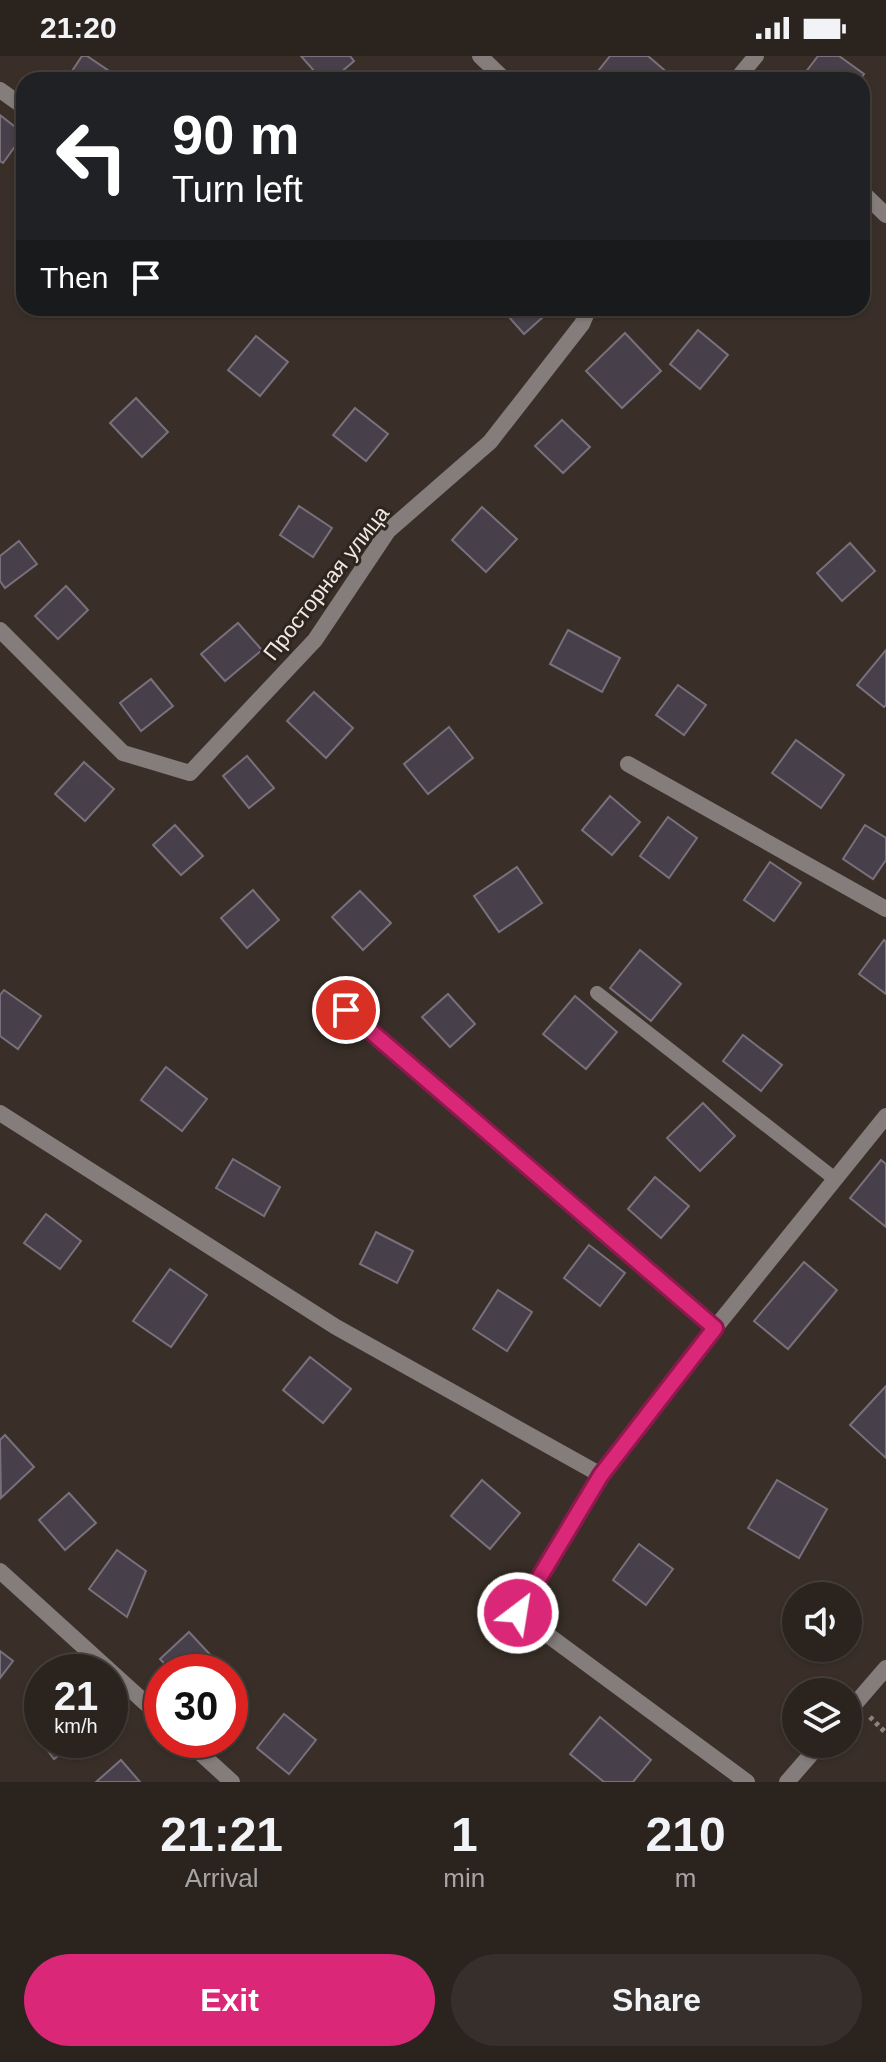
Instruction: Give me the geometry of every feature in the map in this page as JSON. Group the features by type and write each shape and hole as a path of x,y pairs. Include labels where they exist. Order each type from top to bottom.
{"street":[{"path":"480,56 497,72"},
{"path":"870,200 886,215"},
{"name":"Просторная улица","path":"0,630 123,753 190,773 315,640 388,531 490,442 586,316"},
{"path":"628,764 886,909"},
{"path":"0,1113 336,1327 601,1475"},
{"path":"747,1782 518,1613 601,1475 886,1116"},
{"path":"0,1571 144,1702"},
{"path":"862,1696 886,1668"},
{"path":"206,1758 232,1782"},
{"path":"787,1782 808,1758"}],"lane":[{"path":"597,993 835,1179"},
{"path":"346,1010 715,1328"}],"building":[{"path":"82,56 87,56 111,72 71,72"},
{"path":"301,56 350,56 354,61 341,72 315,72"},
{"path":"610,56 648,56 667,72 597,72"},
{"path":"818,56 839,56 861,72 806,72"},
{"path":"0,115 16,128 16,145 3,163 0,161"},
{"path":"508,316 544,316 524,334"},
{"path":"698,330 728,355 700,389 670,364"},
{"path":"625,333 661,371 622,408 586,371"},
{"path":"256,336 288,362 260,396 228,370"},
{"path":"136,398 168,432 142,457 110,423"},
{"path":"355,408 388,434 366,461 333,435"},
{"path":"562,420 590,447 563,473 535,446"},
{"path":"299,506 332,528 313,557 280,535"},
{"path":"482,507 517,539 486,572 452,540"},
{"path":"19,541 37,564 5,588 0,581 0,556"},
{"path":"850,543 875,571 842,601 817,573"},
{"path":"66,586 88,610 58,639 35,616"},
{"path":"238,623 262,650 225,681 201,654"},
{"path":"568,630 620,658 602,692 550,664"},
{"path":"886,650 886,705 884,707 857,685"},
{"path":"151,679 173,706 141,731 120,703"},
{"path":"678,685 706,705 684,735 656,715"},
{"path":"314,692 353,728 326,758 287,721"},
{"path":"449,727 473,758 428,794 404,764"},
{"path":"796,740 844,775 821,808 772,773"},
{"path":"247,756 274,788 249,808 223,776"},
{"path":"84,762 114,789 85,821 55,794"},
{"path":"610,796 640,822 612,855 582,830"},
{"path":"668,817 697,838 669,878 640,856"},
{"path":"175,825 203,856 181,875 153,845"},
{"path":"865,825 886,838 886,860 873,879 843,859"},
{"path":"770,862 801,883 774,921 744,900"},
{"path":"517,867 542,903 499,932 474,896"},
{"path":"253,890 279,920 247,948 221,918"},
{"path":"360,891 391,923 363,950 332,917"},
{"path":"884,940 886,942 886,994 859,974"},
{"path":"640,950 681,984 651,1021 610,988"},
{"path":"4,990 41,1016 18,1049 0,1036 0,995"},
{"path":"448,994 475,1024 450,1047 422,1017"},
{"path":"575,996 617,1032 586,1069 543,1034"},
{"path":"743,1035 782,1065 761,1091 723,1061"},
{"path":"166,1067 207,1099 182,1131 141,1100"},
{"path":"703,1103 735,1136 700,1171 667,1138"},
{"path":"233,1159 280,1187 264,1216 216,1188"},
{"path":"881,1160 886,1164 886,1227 850,1198"},
{"path":"655,1177 689,1206 661,1238 628,1209"},
{"path":"46,1214 81,1241 60,1269 24,1243"},
{"path":"376,1232 413,1251 397,1283 360,1264"},
{"path":"589,1245 625,1273 600,1306 564,1278"},
{"path":"804,1262 837,1290 788,1349 754,1321"},
{"path":"170,1269 207,1295 171,1347 133,1321"},
{"path":"498,1290 532,1312 507,1351 473,1329"},
{"path":"310,1357 351,1389 323,1423 283,1390"},
{"path":"886,1386 886,1458 850,1425"},
{"path":"5,1435 34,1467 1,1498 0,1440"},
{"path":"482,1480 520,1513 490,1549 451,1516"},
{"path":"777,1480 827,1509 799,1558 748,1528"},
{"path":"69,1493 96,1523 65,1550 39,1520"},
{"path":"639,1544 673,1569 646,1605 613,1580"},
{"path":"117,1550 146,1571 127,1617 89,1589"},
{"path":"189,1632 210,1654 165,1654"},
{"path":"0,1651 13,1661 0,1678"},
{"path":"284,1714 316,1740 289,1774 257,1748"},
{"path":"600,1717 651,1760 633,1782 604,1782 570,1754"},
{"path":"121,1760 140,1782 96,1782"}],"route":[{"path":"346,1010 715,1328 601,1475 518,1613"}]}
